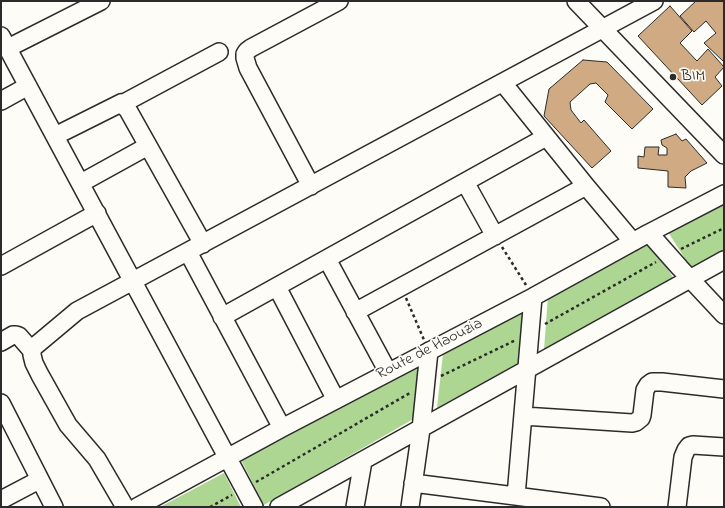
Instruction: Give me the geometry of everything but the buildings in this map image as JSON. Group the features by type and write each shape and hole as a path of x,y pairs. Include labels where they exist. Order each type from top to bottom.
{"street":[{"path":"101,1 4,42 254,507"},
{"path":"312,186 248,68 245,54 250,48 340,1"},
{"path":"576,1 724,155"},
{"path":"32,351 34,347 77,311 654,1"},
{"path":"55,136 121,103 122,104 219,52"},
{"path":"503,83 633,242"},
{"path":"1,101 28,86"},
{"path":"122,104 128,110 203,244"},
{"path":"222,317 546,137"},
{"path":"80,183 148,146"},
{"path":"465,182 495,236"},
{"path":"355,312 586,186"},
{"name":"Route de Haouzia","path":"137,507 282,428 533,297 649,233 724,194"},
{"path":"1,266 97,213"},
{"path":"649,233 724,315"},
{"path":"188,252 282,428"},
{"path":"328,259 388,372"},
{"path":"279,507 724,260"},
{"path":"277,287 336,400"},
{"path":"523,500 523,416 533,297"},
{"path":"1,342 13,335 16,335 19,336 32,351 34,362 40,375 68,425 97,459 125,507"},
{"path":"410,507 421,429 429,351"},
{"path":"523,416 632,423 641,418 645,390 652,382 724,389"},
{"path":"1,403 7,429 54,507"},
{"path":"677,507 683,457 689,446 724,447"},
{"path":"355,507 363,461"},
{"path":"1,500 39,480"},
{"path":"413,483 523,500 602,507"}],"path":[{"path":"210,507 426,384 531,332 669,255 724,228"},
{"path":"495,236 533,297"},
{"path":"401,287 429,351"}],"green space":[{"path":"724,203 724,250 691,268 668,232"},
{"path":"651,243 674,279 544,350 548,296"},
{"path":"529,309 524,360 437,408 443,354"},
{"path":"420,365 415,418 264,505 241,460"},
{"path":"224,473 241,507 160,507"}],"place":[{"name":"BIM","path":"673,77"}]}
